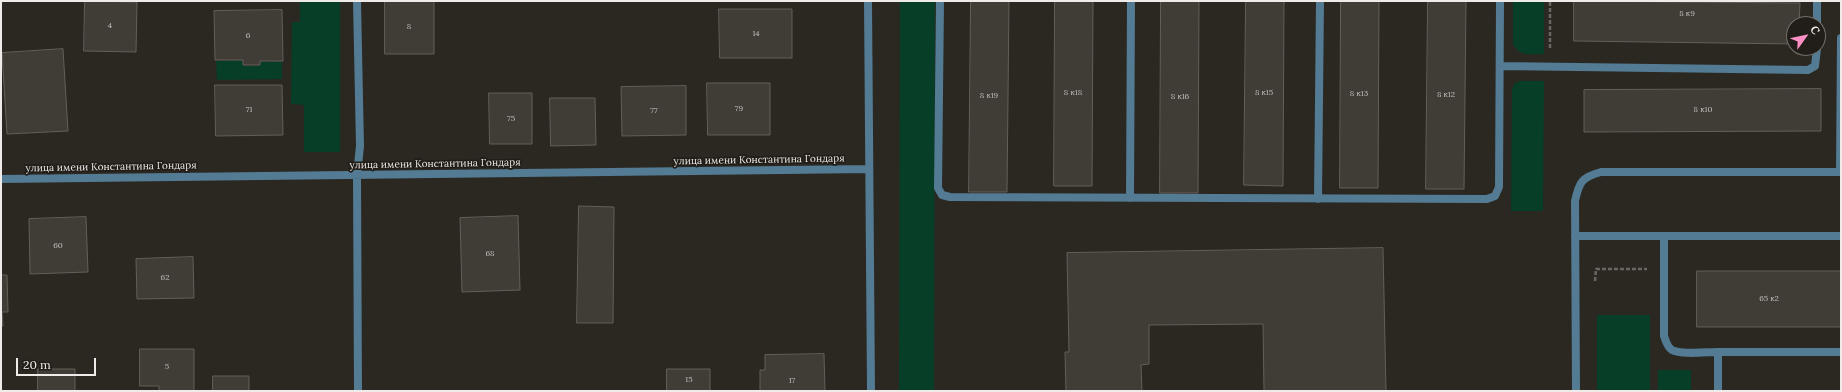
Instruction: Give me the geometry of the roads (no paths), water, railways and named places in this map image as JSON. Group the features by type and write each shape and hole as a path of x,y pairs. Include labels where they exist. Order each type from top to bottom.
{"street":[{"path":"357,1 360,146 356,175 358,391"},
{"path":"868,1 871,391"},
{"path":"940,1 938,188 942,194 950,197 1318,199 1487,199 1495,196 1499,187 1500,1"},
{"path":"1130,198 1131,1"},
{"path":"1318,199 1320,1"},
{"path":"1817,1 1817,16"},
{"path":"1576,391 1575,201 1578,186 1588,176 1601,172 1841,172 1841,38"},
{"path":"1500,66 1808,70 1815,66 1816,56"},
{"name":"улица имени Константина Гондаря","path":"1,178 869,169"},
{"path":"1575,236 1841,236"},
{"path":"1664,236 1664,336 1667,344 1673,350 1681,352 1841,352"},
{"path":"1718,352 1718,391"}]}
